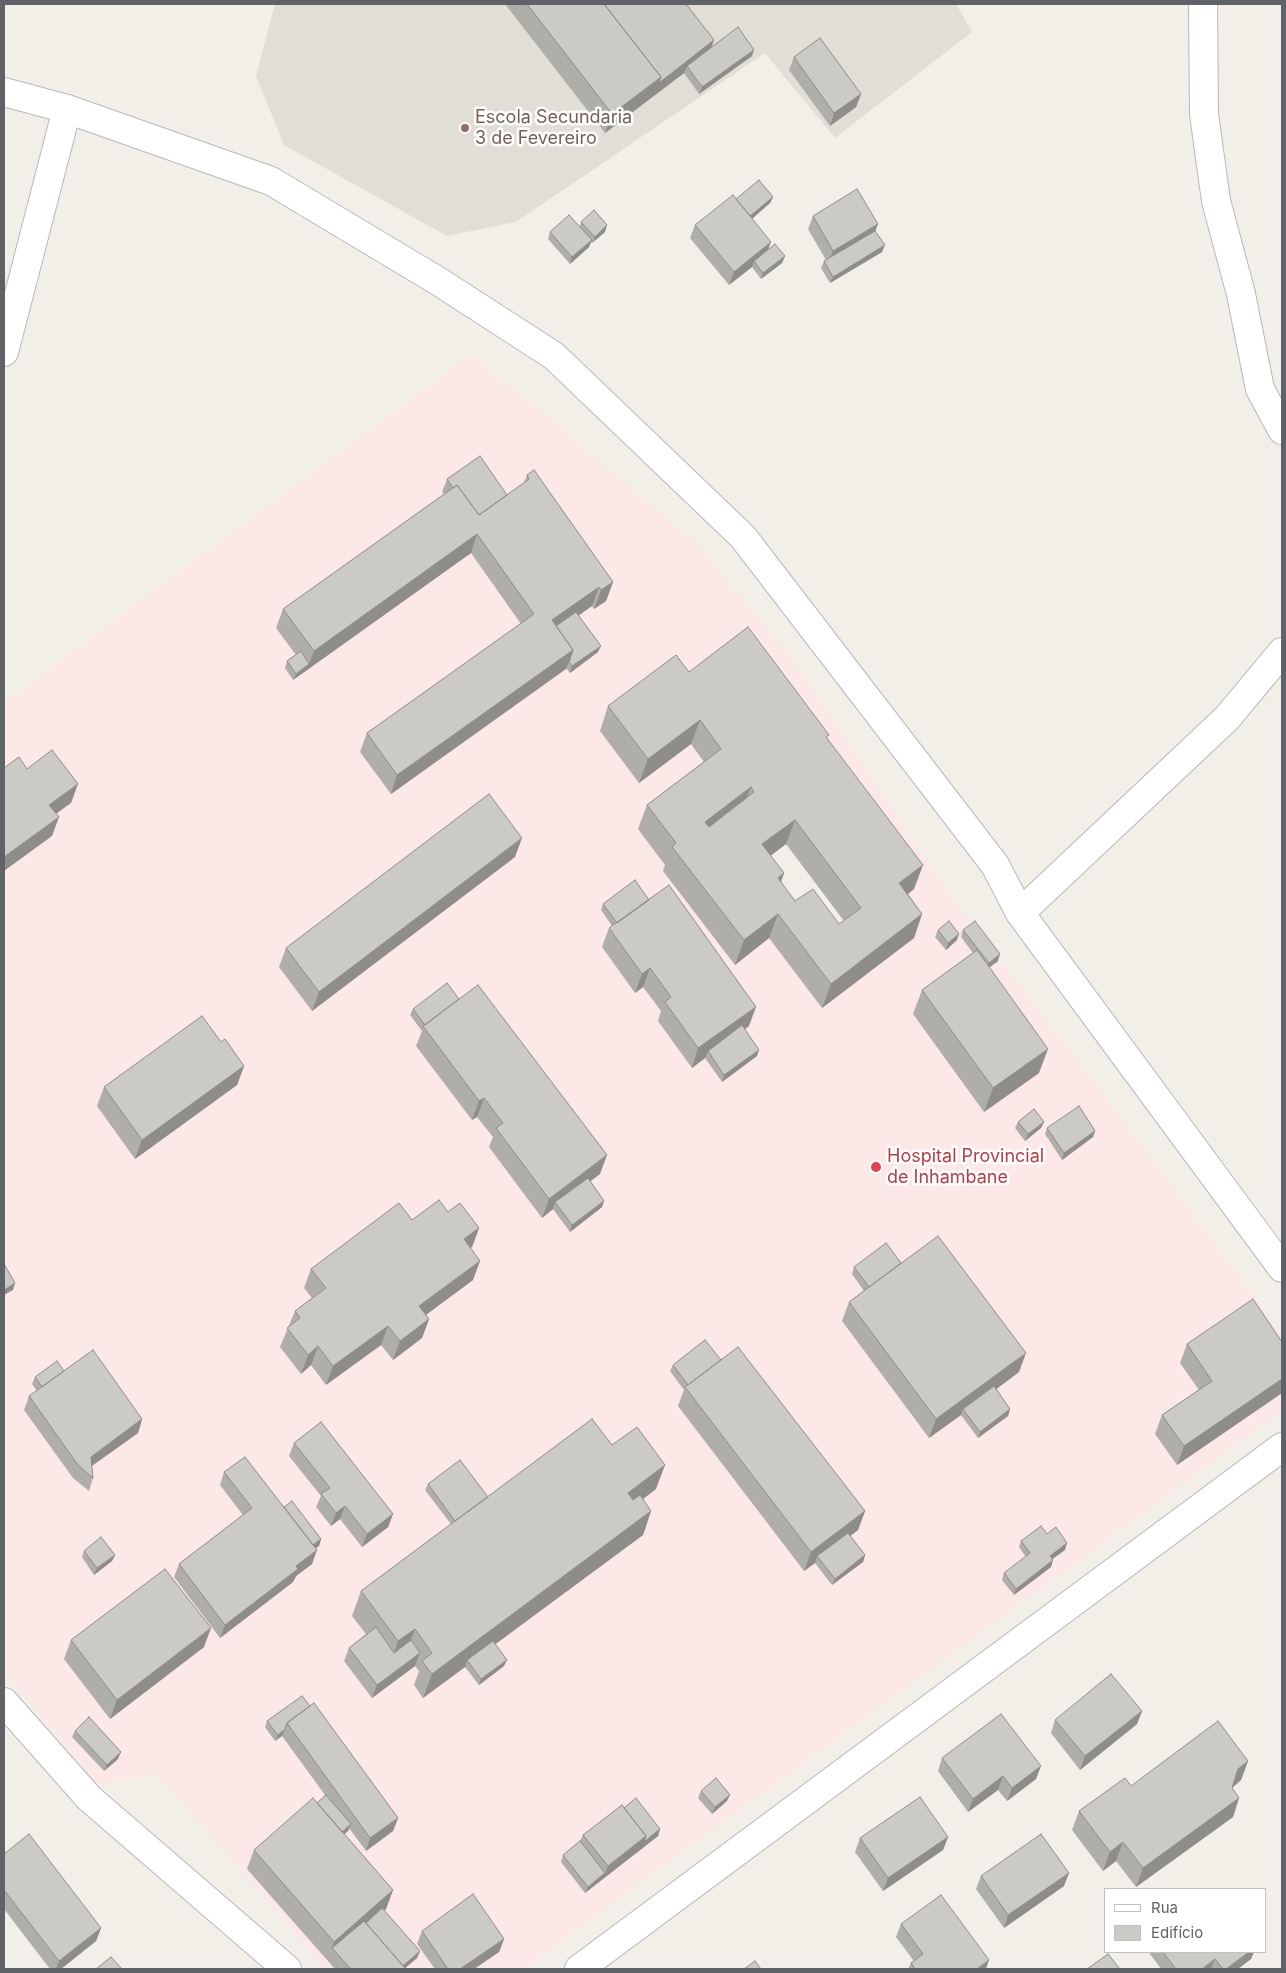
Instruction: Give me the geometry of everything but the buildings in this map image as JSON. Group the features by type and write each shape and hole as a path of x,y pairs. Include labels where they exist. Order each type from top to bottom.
{"street":[{"path":"1203,4 1204,114 1216,201 1241,294 1260,389 1282,430"},
{"path":"4,92 67,109 271,182 438,281 554,356 743,537 995,865 1020,912 1282,1268"},
{"path":"4,352 67,109"},
{"path":"1020,912 1227,718 1282,652"},
{"path":"579,1969 1282,1447"},
{"path":"5,1704 89,1798 287,1969"}],"shaded area":[{"name":"Escola Secundaria 3 de Fevereiro","path":"275,4 956,4 972,32 835,138 765,53 516,222 447,236 284,145 256,76"},
{"name":"Hospital Provincial de Inhambane","path":"471,355 581,445 696,545 789,656 956,904 1099,1088 1282,1335 1282,1371 1205,1400 1177,1465 1282,1393 1282,1411 523,1969 474,1969 499,1952 417,1944 435,1969 404,1969 417,1957 380,1915 386,1909 324,1802 335,1969 326,1969 158,1774 98,1784 4,1673 4,1295 13,1289 4,1275 4,871 51,836 4,782 4,703","holes":["442,492 523,498 594,609 592,606 574,618 570,673 527,633 471,553 293,680 298,658 277,628 450,504","739,652 914,889 890,908 822,1008 769,938 735,964 663,871 712,773 691,744 639,783","618,935 757,1056 722,1081 705,1058 691,1067 664,1016 643,987 635,993 602,948","426,1037 600,1174 585,1185 570,1232 477,1117 473,1120","472,1246 457,1258 412,1325 326,1385 311,1365 319,1307","852,1273 903,1276 1019,1372 991,1393 978,1438 961,1415 929,1438 842,1321 871,1299","42,1397 137,1433 86,1470 88,1491 73,1478 24,1410","690,1397 858,1530 804,1571 678,1406","656,1489 619,1517 490,1648 504,1666 479,1685 465,1667 423,1698 424,1677 415,1666 371,1640 353,1616 459,1536","325,1501 388,1527 340,1519 331,1526 317,1508","300,1703 366,1851 282,1736 275,1741 265,1727"]}],"place":[{"name":"Escola Secundaria 3 de Fevereiro","path":"465,128"},
{"name":"Hospital Provincial de Inhambane","path":"876,1167"}]}
